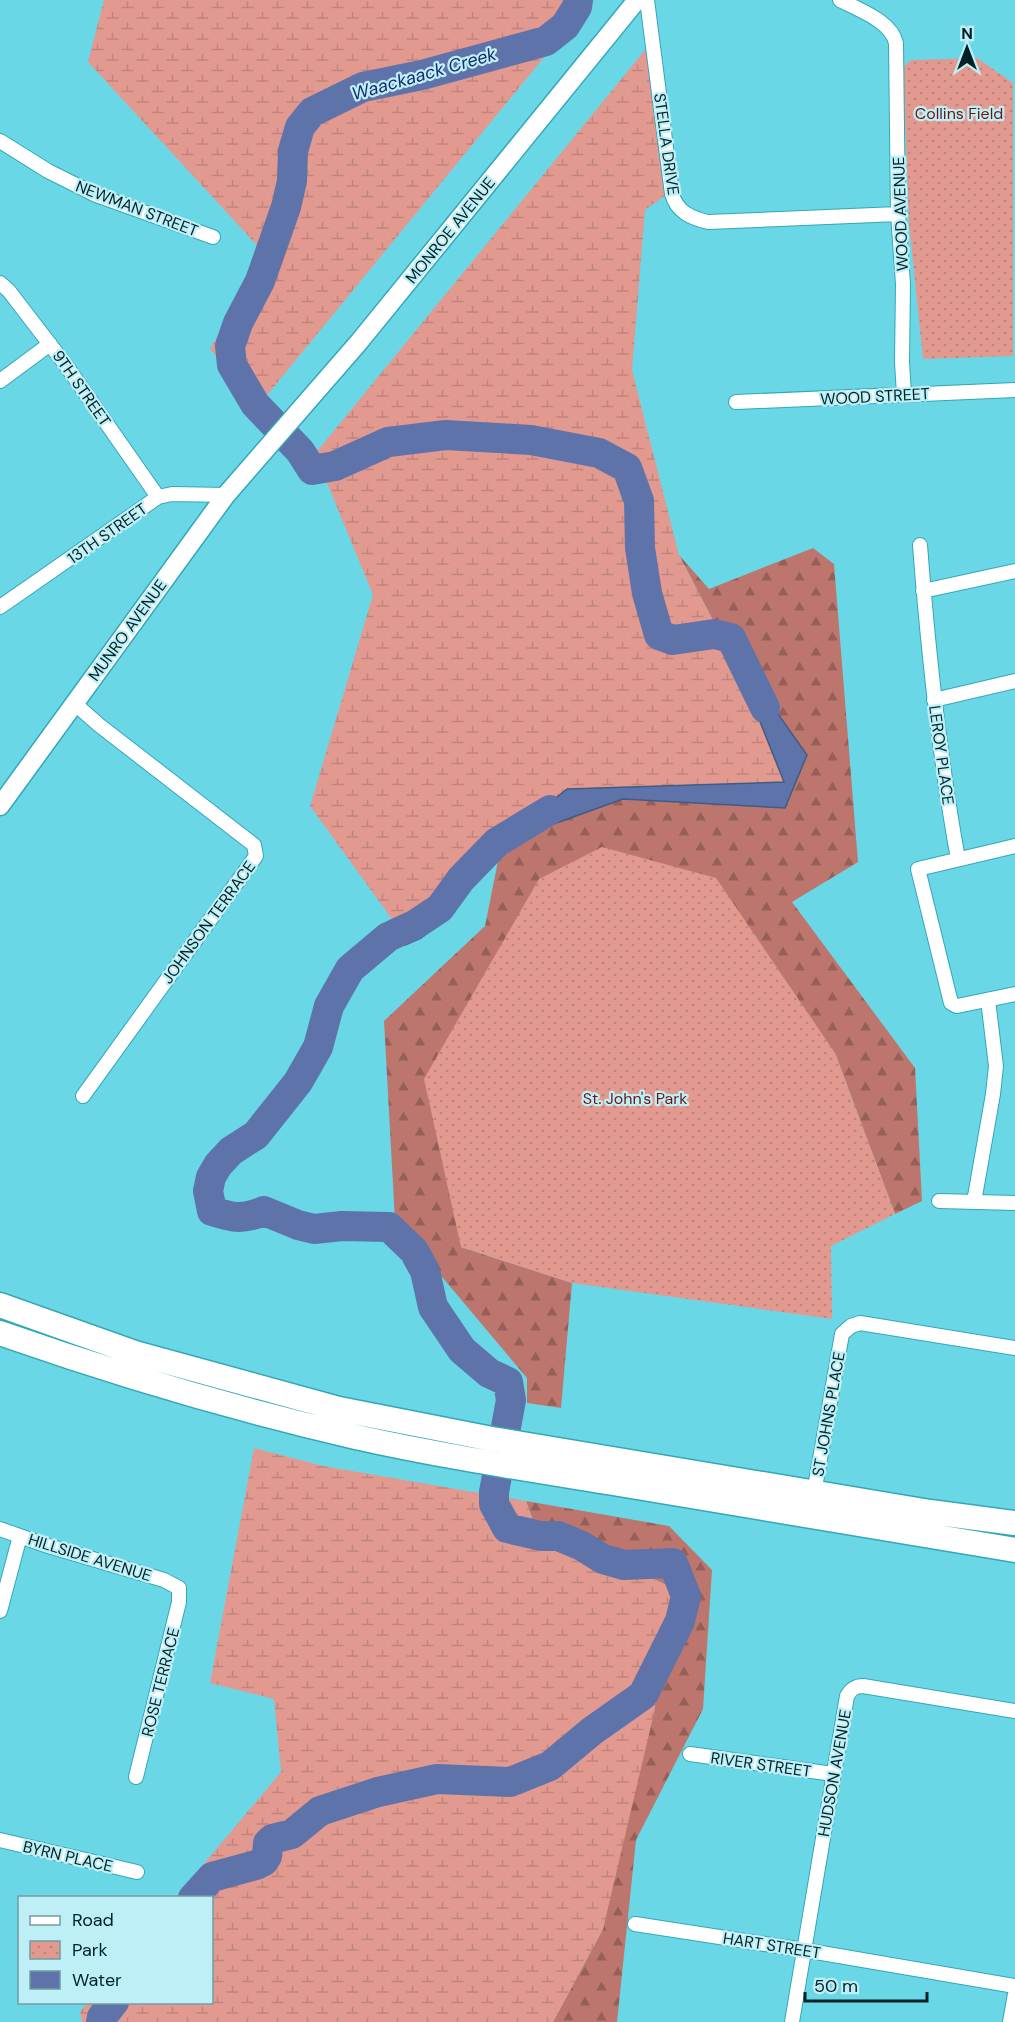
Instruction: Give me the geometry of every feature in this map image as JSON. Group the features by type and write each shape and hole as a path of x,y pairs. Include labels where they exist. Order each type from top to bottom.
{"highway":[{"path":"0,1305 135,1353 488,1450"},
{"path":"0,1333 70,1358 170,1389 279,1419 359,1437 488,1450 523,1456 1015,1550"},
{"path":"523,1456 814,1492 1015,1523"},
{"path":"965,1541 1015,1564"}],"street":[{"name":"MONROE AVENUE","path":"259,457 359,342 637,0"},
{"name":"STELLA DRIVE","path":"647,0 672,194 680,210 696,220 708,222 898,214"},
{"name":"WOOD AVENUE","path":"840,0 887,27 894,35 898,214 903,284 904,394"},
{"name":"NEWMAN STREET","path":"0,141 48,171 96,195 213,237"},
{"name":"9TH STREET","path":"0,283 9,291 50,344 158,497"},
{"path":"0,381 50,344"},
{"name":"WOOD STREET","path":"736,402 1015,390"},
{"name":"MUNRO AVENUE","path":"0,806 226,495 259,457"},
{"name":"13TH STREET","path":"0,607 158,497 172,494 226,495"},
{"name":"LEROY PLACE","path":"920,544 934,700 945,786 958,859"},
{"path":"923,591 1015,571"},
{"path":"934,700 1015,681"},
{"name":"JOHNSON TERRACE","path":"74,703 254,845 255,856 83,1096"},
{"path":"1015,846 918,869 951,1003 957,1006 1015,994"},
{"path":"974,1202 996,1066 987,1000"},
{"path":"939,1201 1015,1203"},
{"name":"ST JOHNS PLACE","path":"814,1492 842,1334 846,1329 860,1323 1015,1348"},
{"name":"HILLSIDE AVENUE","path":"0,1529 164,1580 179,1587"},
{"path":"0,1611 20,1536"},
{"name":"ROSE TERRACE","path":"136,1777 179,1602 179,1587"},
{"name":"HUDSON AVENUE","path":"792,2022 847,1695 856,1686 1015,1711"},
{"name":"RIVER STREET","path":"690,1754 833,1774"},
{"name":"BYRN PLACE","path":"0,1840 137,1872"},
{"name":"HART STREET","path":"635,1924 1015,1986"},
{"path":"1010,2022 1015,1994"}],"green space":[{"path":"104,0 591,0 259,405 210,349 265,254 88,62"},
{"path":"654,39 673,190 645,210 632,370 679,555 717,628 730,646 784,783 567,789 397,926 310,806 373,595 325,478 310,460"},
{"name":"Collins Field","path":"977,58 1013,83 1013,356 923,359 909,223 903,68 911,60"},
{"path":"813,548 834,564 858,862 792,902 915,1068 922,1201 895,1214 835,1053 461,1247 572,1283 561,1408 527,1403 527,1378 395,1221 384,1021 485,926 499,856 537,830 623,799 785,808 807,755 717,628 679,555 709,589"},
{"name":"St. John's Park","path":"602,847 716,878 835,1053 895,1214 831,1246 832,1319 572,1283 461,1247 424,1079 539,879"},
{"path":"254,1448 323,1466 526,1501 534,1524 675,1589 654,1713 603,1929 553,2022 82,2022 80,2011 87,2004 213,2004 213,1896 177,1896 281,1772 274,1699 210,1683"},
{"path":"526,1501 669,1526 712,1570 703,1709 636,1840 617,2022 553,2022 603,1929 675,1589 534,1523"}],"water":[{"path":"730,646 807,755 785,808 623,799 537,830 480,869 437,925 421,938 405,945 395,936 397,926 567,789 784,782"}],"waterway":[{"name":"Waackaack Creek","path":"578,0 577,7 565,26 546,41 422,75 363,87 312,112 300,127 293,151 292,181 286,207 260,281 238,323 230,346 232,365 255,404 300,451 312,470 335,466 388,442 446,435 531,440 599,453 627,468 639,501 640,548 647,593 659,635 673,640 714,634 731,638 765,708"},
{"name":"Waackaack Creek","path":"195,1896 212,1877 264,1861 267,1856 268,1843 272,1839 292,1834 320,1811 378,1792 437,1779 510,1782 550,1766 592,1731 643,1695 680,1621 686,1596 673,1563 624,1565 603,1559 582,1546 558,1536 541,1536 507,1528 494,1504 494,1492 511,1400 508,1382 489,1373 462,1350 433,1307 425,1271 414,1251 389,1227 342,1226 314,1229 264,1211 244,1217 232,1216 212,1211 208,1191 211,1177 218,1165 231,1151 256,1135 298,1082 318,1047 329,1006 350,969 388,937 416,924 440,908 461,879 497,842 550,810"},
{"name":"Waackaack Creek","path":"101,2022 102,2017 112,2004"}]}
